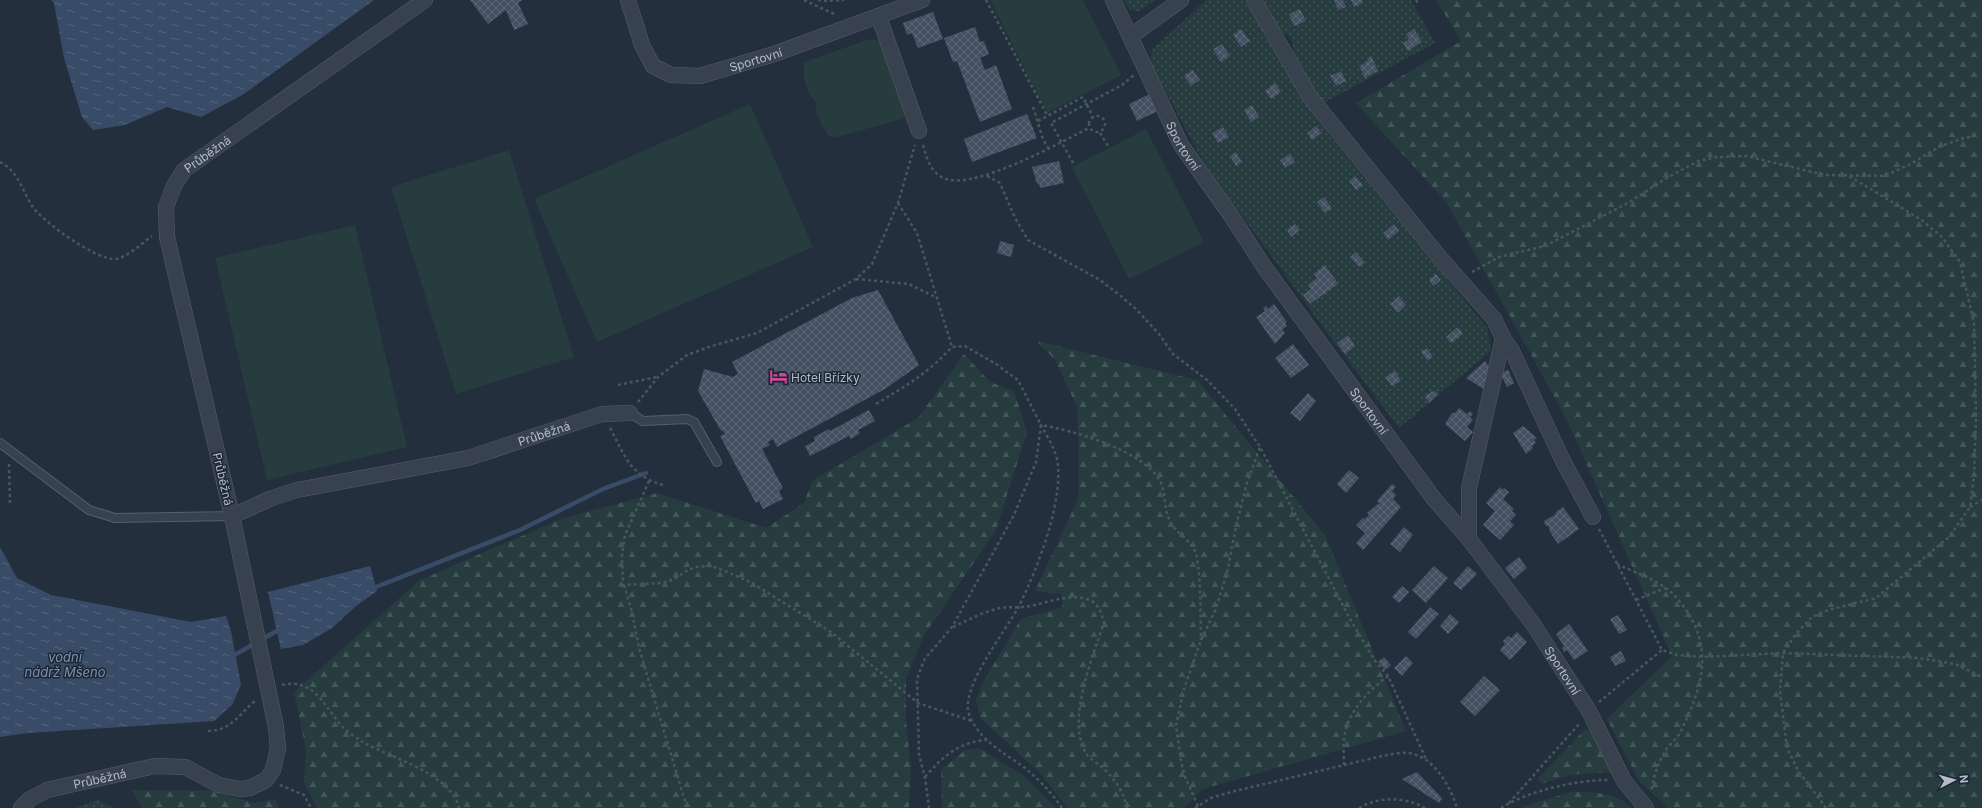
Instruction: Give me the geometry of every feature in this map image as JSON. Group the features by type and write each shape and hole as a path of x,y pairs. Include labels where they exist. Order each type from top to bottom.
{"street":[{"name":"Průběžná","path":"20,808 30,799 47,790 155,766 173,765 185,767 219,785 240,789 259,785 266,780 273,770 278,748 268,690 232,516 167,237 166,207 174,186 184,170 425,0"},
{"name":"Sportovní","path":"628,0 642,45 653,66 671,75 700,76 730,68 856,25 922,0"},
{"name":"Sportovní","path":"1113,0 1181,145 1230,214 1265,268 1434,499 1469,539 1533,624 1589,711 1624,781 1646,808"},
{"path":"1131,36 1182,0"},
{"path":"1254,0 1310,97 1459,280 1494,319 1502,338 1512,351 1562,460 1593,517"},
{"path":"879,17 919,131"},
{"path":"1469,539 1469,488 1502,338"},
{"name":"Průběžná","path":"232,516 272,498 297,490 468,458 602,414 630,413"}],"lane":[{"path":"630,413 643,421 687,419 694,422 717,462"},
{"path":"0,443 89,510 116,518 232,516"}],"path":[{"path":"804,0 856,25"},
{"path":"818,0 844,0"},
{"path":"986,0 1047,115"},
{"path":"1416,0 1419,5"},
{"path":"1073,163 1051,123 1122,85 1145,66"},
{"path":"1038,121 1083,97 1093,117"},
{"path":"1033,107 1043,139 1048,148"},
{"path":"1089,128 1089,122 1093,117"},
{"path":"1089,128 1094,132 1100,132 1105,128 1106,122 1102,117 1093,117"},
{"path":"919,131 927,160 931,168 945,179 955,181 987,176 1089,128"},
{"path":"630,413 658,377 687,355 757,333 856,279 872,264 898,203 919,131"},
{"path":"1100,132 1108,146"},
{"path":"1459,280 1499,257 1545,246 1628,203 1665,179 1698,161 1717,157 1746,156 1825,175 1884,176 1909,165 1938,147 1960,139 1975,136"},
{"path":"0,162 14,173 40,216 93,253 103,258 116,259 123,256 167,225"},
{"path":"987,176 1000,183 1015,218 1028,240 1100,280 1136,309 1159,334 1173,354 1207,380 1235,410 1260,447 1350,618 1375,662 1388,676 1427,761"},
{"path":"1849,176 1920,219 1941,236 1960,262 1974,330 1976,417 1974,477 1970,507"},
{"path":"898,203 916,233 952,347"},
{"path":"856,279 909,284 935,297"},
{"path":"876,404 926,372 952,347 965,346 996,364 1018,380 1056,455 1057,485 1044,548 1019,607 996,643 969,693 969,712 972,721 987,740 1025,769 1044,786 1062,808"},
{"path":"618,384 658,377"},
{"path":"602,414 631,467 650,481 666,486"},
{"path":"1041,425 1065,429 1124,452 1139,460 1152,471 1161,482 1169,519 1194,550 1198,570 1201,640"},
{"path":"928,808 925,777 919,755 917,679 924,660 952,627 1014,515 1036,462 1041,425"},
{"path":"1198,806 1185,778 1181,762 1176,726 1184,689 1201,640 1215,611 1227,573 1237,522 1247,483 1260,447"},
{"path":"10,452 10,506"},
{"path":"650,481 625,535 622,554 623,585 632,612 639,648 687,808"},
{"path":"1826,808 1799,772 1787,748 1780,691 1783,653 1795,635 1812,617 1828,610 1876,598 1949,537 1970,507 1982,500"},
{"path":"1593,517 1662,650 1677,655 1704,657 1783,653 1919,658 1955,664 1982,677"},
{"path":"1617,564 1644,576 1665,588 1684,607 1695,624 1701,640 1704,657 1698,692 1679,734 1657,764 1651,793"},
{"path":"623,585 663,583 696,567 711,566 725,571 752,583 831,632 918,702 972,721"},
{"path":"1636,600 1665,588"},
{"path":"952,627 992,610 1009,606 1019,607 1071,598 1087,599 1100,609 1104,622 1078,707 1078,728 1081,745 1089,757 1103,768 1124,793 1127,808"},
{"path":"1509,803 1576,728 1589,711 1662,650"},
{"path":"1344,765 1344,738 1351,716 1367,694 1388,676"},
{"path":"208,732 218,731 227,727 268,690 292,683 309,688 323,702 340,725 362,742 434,776 457,801 459,808"},
{"path":"925,777 944,757 963,744 987,740"},
{"path":"1195,808 1211,798 1231,792 1399,753 1414,754 1427,761 1440,774 1455,800 1457,808"},
{"path":"266,780 304,795 311,808"},
{"path":"1501,808 1509,803 1548,790 1575,784 1598,780 1624,781"},
{"path":"1359,808 1366,804 1399,799 1419,804 1425,808"}],"green space":[{"path":"990,0 1083,0 1121,75 1047,113"},
{"path":"1124,0 1156,0 1137,12 1129,9"},
{"path":"1206,0 1245,0 1300,95 1326,131 1488,329 1491,351 1399,428 1315,316 1204,163 1150,62 1152,50"},
{"path":"1263,0 1411,0 1435,43 1323,103 1294,57 1293,45 1288,34 1282,35"},
{"path":"1436,0 1982,0 1982,808 1668,808 1639,781 1607,719 1672,656 1567,420 1447,203 1356,103 1461,41"},
{"path":"870,39 880,41 906,118 837,137 830,137 817,116 815,107 816,102 807,89 804,78 804,62"},
{"path":"750,104 813,247 597,342 534,199"},
{"path":"1146,129 1204,242 1129,279 1072,167"},
{"path":"509,150 574,357 456,394 391,187"},
{"path":"355,225 407,447 267,480 215,258"},
{"path":"1037,341 1197,380 1325,535 1406,731 1203,789 1184,808 1067,808 1040,773 980,718 976,699 986,677 1021,619 1063,607 1061,594 1035,591 1078,499 1079,471 1077,407 1055,360"},
{"path":"964,354 990,382 1014,391 1027,432 996,530 923,637 906,679 906,722 911,768 909,808 317,808 304,782 306,750 294,692 420,580 561,519 657,493 766,528 804,503 812,481 918,418"},
{"path":"1589,729 1613,773 1577,774 1542,784 1537,779 1584,730"},
{"path":"980,748 1025,777 1056,808 942,808 941,770 965,750"},
{"path":"132,790 212,791 254,803 275,799 279,808 142,808"},
{"path":"1572,792 1588,792 1612,796 1626,803 1631,808 1522,808 1533,803"},
{"path":"98,800 113,808 75,808"}],"water":[{"path":"51,0 374,0 244,94 201,117 167,107 125,125 93,130 82,117 64,58 54,3"},
{"name":"vodní nádrž Mšeno","path":"0,547 17,578 51,595 191,622 226,616 231,631 241,685 232,705 214,721 28,733 0,737"},
{"path":"370,566 377,591 355,607 332,628 303,645 281,649 268,592"}],"building":[{"path":"470,0 522,0 518,3 528,24 514,30 506,10 488,24"},
{"path":"1334,0 1343,0 1346,7 1338,10"},
{"path":"1351,0 1362,0 1363,3 1354,7"},
{"path":"1300,9 1306,21 1294,26 1289,14"},
{"path":"933,12 943,39 918,48 912,33 907,35 903,23"},
{"path":"975,27 980,42 984,41 989,54 980,58 985,70 996,65 1012,109 980,122 957,61 953,62 944,38"},
{"path":"1241,29 1250,41 1241,47 1233,35"},
{"path":"1414,29 1422,42 1408,51 1403,43 1409,40 1406,34"},
{"path":"1222,44 1230,56 1221,62 1213,49"},
{"path":"1371,56 1378,71 1365,78 1359,66 1368,61 1367,59"},
{"path":"1193,70 1200,80 1191,86 1184,76"},
{"path":"1341,71 1346,81 1336,86 1330,76"},
{"path":"1275,83 1281,92 1271,99 1265,91"},
{"path":"1150,94 1158,111 1137,121 1129,104"},
{"path":"1252,105 1259,117 1251,122 1244,110"},
{"path":"1027,114 1037,138 972,162 964,139"},
{"path":"1316,126 1322,133 1312,140 1307,133"},
{"path":"1223,127 1229,137 1218,143 1212,133"},
{"path":"1236,152 1242,162 1236,166 1230,156"},
{"path":"1290,154 1295,162 1285,168 1280,160"},
{"path":"1059,161 1064,183 1040,188 1039,183 1037,184 1032,167"},
{"path":"1355,176 1363,185 1356,190 1349,181"},
{"path":"1324,197 1332,208 1325,213 1317,202"},
{"path":"1295,224 1300,230 1291,237 1287,230"},
{"path":"1394,224 1399,231 1388,240 1383,233"},
{"path":"1000,241 1014,245 1011,257 997,253"},
{"path":"1356,252 1365,263 1359,267 1350,257"},
{"path":"1325,265 1338,284 1310,304 1303,295 1311,289 1308,285 1317,278 1314,274"},
{"path":"1436,274 1441,280 1433,286 1429,280"},
{"path":"878,290 919,365 885,389 777,447 773,439 768,442 770,445 762,449 783,488 779,491 783,499 763,509 759,501 756,503 751,494 720,436 725,434 722,430 721,431 698,391 704,369 733,377 738,374 732,362 852,298"},
{"path":"1399,296 1406,305 1398,313 1390,304"},
{"path":"1274,304 1287,322 1285,323 1287,326 1282,330 1285,333 1275,344 1256,317 1265,311 1263,308 1266,306 1268,309"},
{"path":"1458,327 1463,334 1451,343 1446,337"},
{"path":"1348,335 1355,346 1345,354 1337,343"},
{"path":"1293,344 1309,365 1291,378 1275,358"},
{"path":"1427,348 1433,357 1428,361 1421,352"},
{"path":"1485,361 1490,368 1485,390 1466,378"},
{"path":"1508,370 1514,383 1507,387 1500,373"},
{"path":"1395,371 1401,381 1392,386 1385,377"},
{"path":"1432,391 1435,391 1438,394 1429,403 1425,397"},
{"path":"1308,393 1316,401 1300,421 1290,413"},
{"path":"1459,408 1467,414 1470,411 1473,414 1470,417 1473,420 1467,427 1473,432 1465,441 1445,424 1452,413 1455,413"},
{"path":"869,410 875,421 858,430 860,433 851,439 849,436 810,456 805,446 815,441 814,437 829,429 830,431"},
{"path":"1523,426 1537,438 1534,440 1536,443 1532,446 1533,448 1526,454 1513,433"},
{"path":"1349,470 1359,478 1346,493 1337,484"},
{"path":"1392,484 1396,487 1392,491 1396,495 1393,499 1401,507 1363,550 1356,543 1365,533 1356,525 1363,518 1365,519 1369,515 1367,513 1379,503 1377,501"},
{"path":"1500,487 1509,492 1503,499 1514,509 1512,511 1516,515 1510,521 1514,525 1500,540 1483,525 1495,511 1486,503"},
{"path":"1563,507 1579,529 1558,544 1550,532 1549,527 1544,524 1545,520 1555,515 1556,512"},
{"path":"1404,527 1413,535 1400,552 1390,544"},
{"path":"1519,557 1527,568 1514,579 1505,568"},
{"path":"1434,566 1448,578 1426,603 1412,590"},
{"path":"1468,566 1477,574 1461,590 1453,583"},
{"path":"1402,586 1409,592 1399,603 1392,597"},
{"path":"1430,607 1439,614 1416,639 1408,632"},
{"path":"1450,614 1459,622 1448,634 1440,626"},
{"path":"1618,615 1627,630 1619,634 1610,619"},
{"path":"1569,624 1588,651 1574,660 1567,650 1564,652 1562,648 1564,646 1556,634"},
{"path":"1517,632 1527,642 1510,660 1500,650 1505,644 1503,641 1508,636 1511,638"},
{"path":"1621,651 1626,661 1615,666 1610,657"},
{"path":"1406,656 1413,663 1402,676 1394,668"},
{"path":"1384,657 1391,665 1385,670 1378,662"},
{"path":"1484,676 1500,690 1475,716 1460,702"},
{"path":"1417,772 1442,798 1439,803 1402,779"}],"waterway":[{"path":"371,589 520,530 603,489 646,473"},
{"path":"231,657 282,628"}],"place":[{"name":"Hotel Břízky","path":"778,377"}]}
